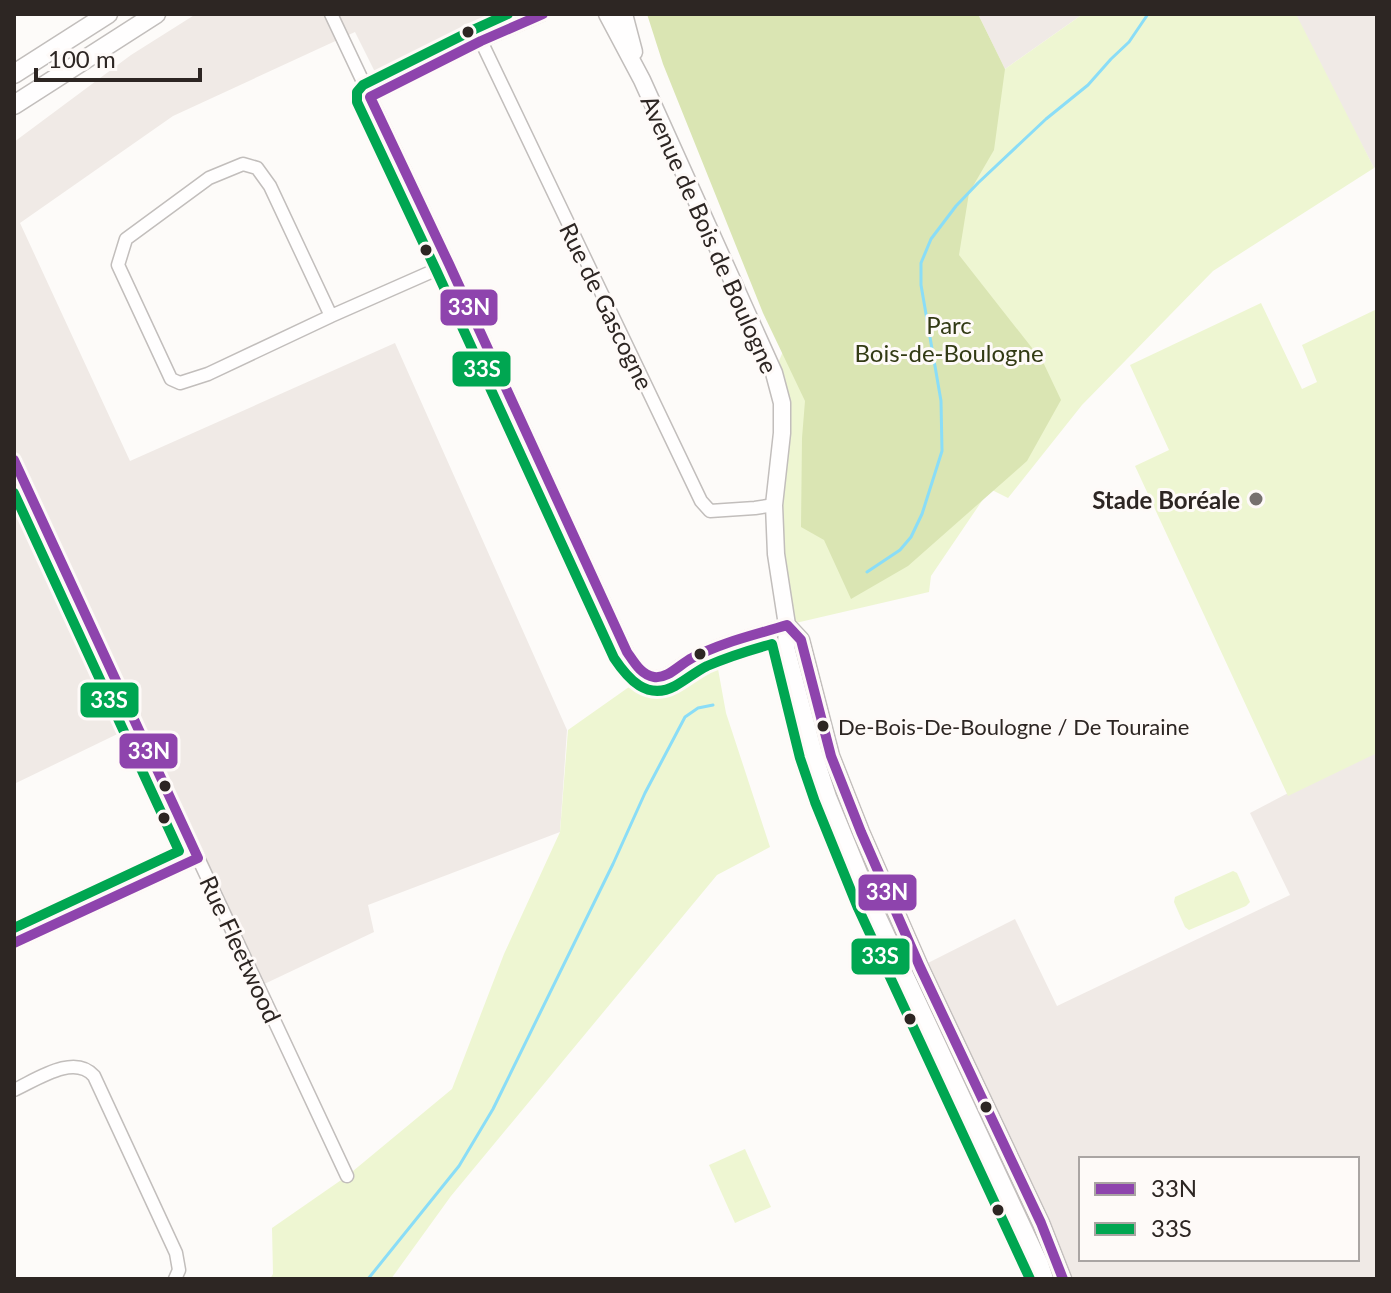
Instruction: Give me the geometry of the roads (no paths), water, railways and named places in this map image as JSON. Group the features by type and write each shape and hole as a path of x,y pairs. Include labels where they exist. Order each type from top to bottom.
{"main road":[{"path":"14,74 108,14"},
{"path":"14,105 156,14"}],"street":[{"path":"331,14 636,666 646,675 657,678 714,647 787,625"},
{"path":"370,97 481,41 543,14"},
{"name":"Avenue de Bois de Boulogne","path":"607,14 642,80 774,373 782,403 774,505 776,554 787,625 786,647 828,797 871,902 1045,1279"},
{"name":"Avenue de Bois de Boulogne","path":"624,14 642,80"},
{"name":"Rue de Gascogne","path":"481,41 701,501 710,511 774,505"},
{"path":"331,316 270,186 257,168 243,164 209,178 126,239 118,265 171,379 180,383 208,374 449,264"},
{"name":"Rue Fleetwood","path":"14,460 347,1176"},
{"name":"Avenue de Bois de Boulogne","path":"787,625 801,640 831,756 861,832 920,967 1041,1223 1063,1279"},
{"path":"14,943 198,858"},
{"path":"14,1090 65,1067 80,1066 94,1076 176,1253 179,1270 175,1279"}],"waterway":[{"path":"867,572 900,550 911,537 922,514 942,451 941,401 921,285 921,263 931,239 978,183 1046,119 1088,85 1129,42 1148,14"},
{"path":"368,1279 459,1166 493,1109 645,793 685,717 698,708 713,705"}],"place":[{"name":"Stade Boréale","path":"1256,499"},
{"name":"De-Bois-De-Boulogne / De Touraine","path":"823,726"}],"park label":[{"name":"Parc Bois-de-Boulogne","path":"949,338"}]}
